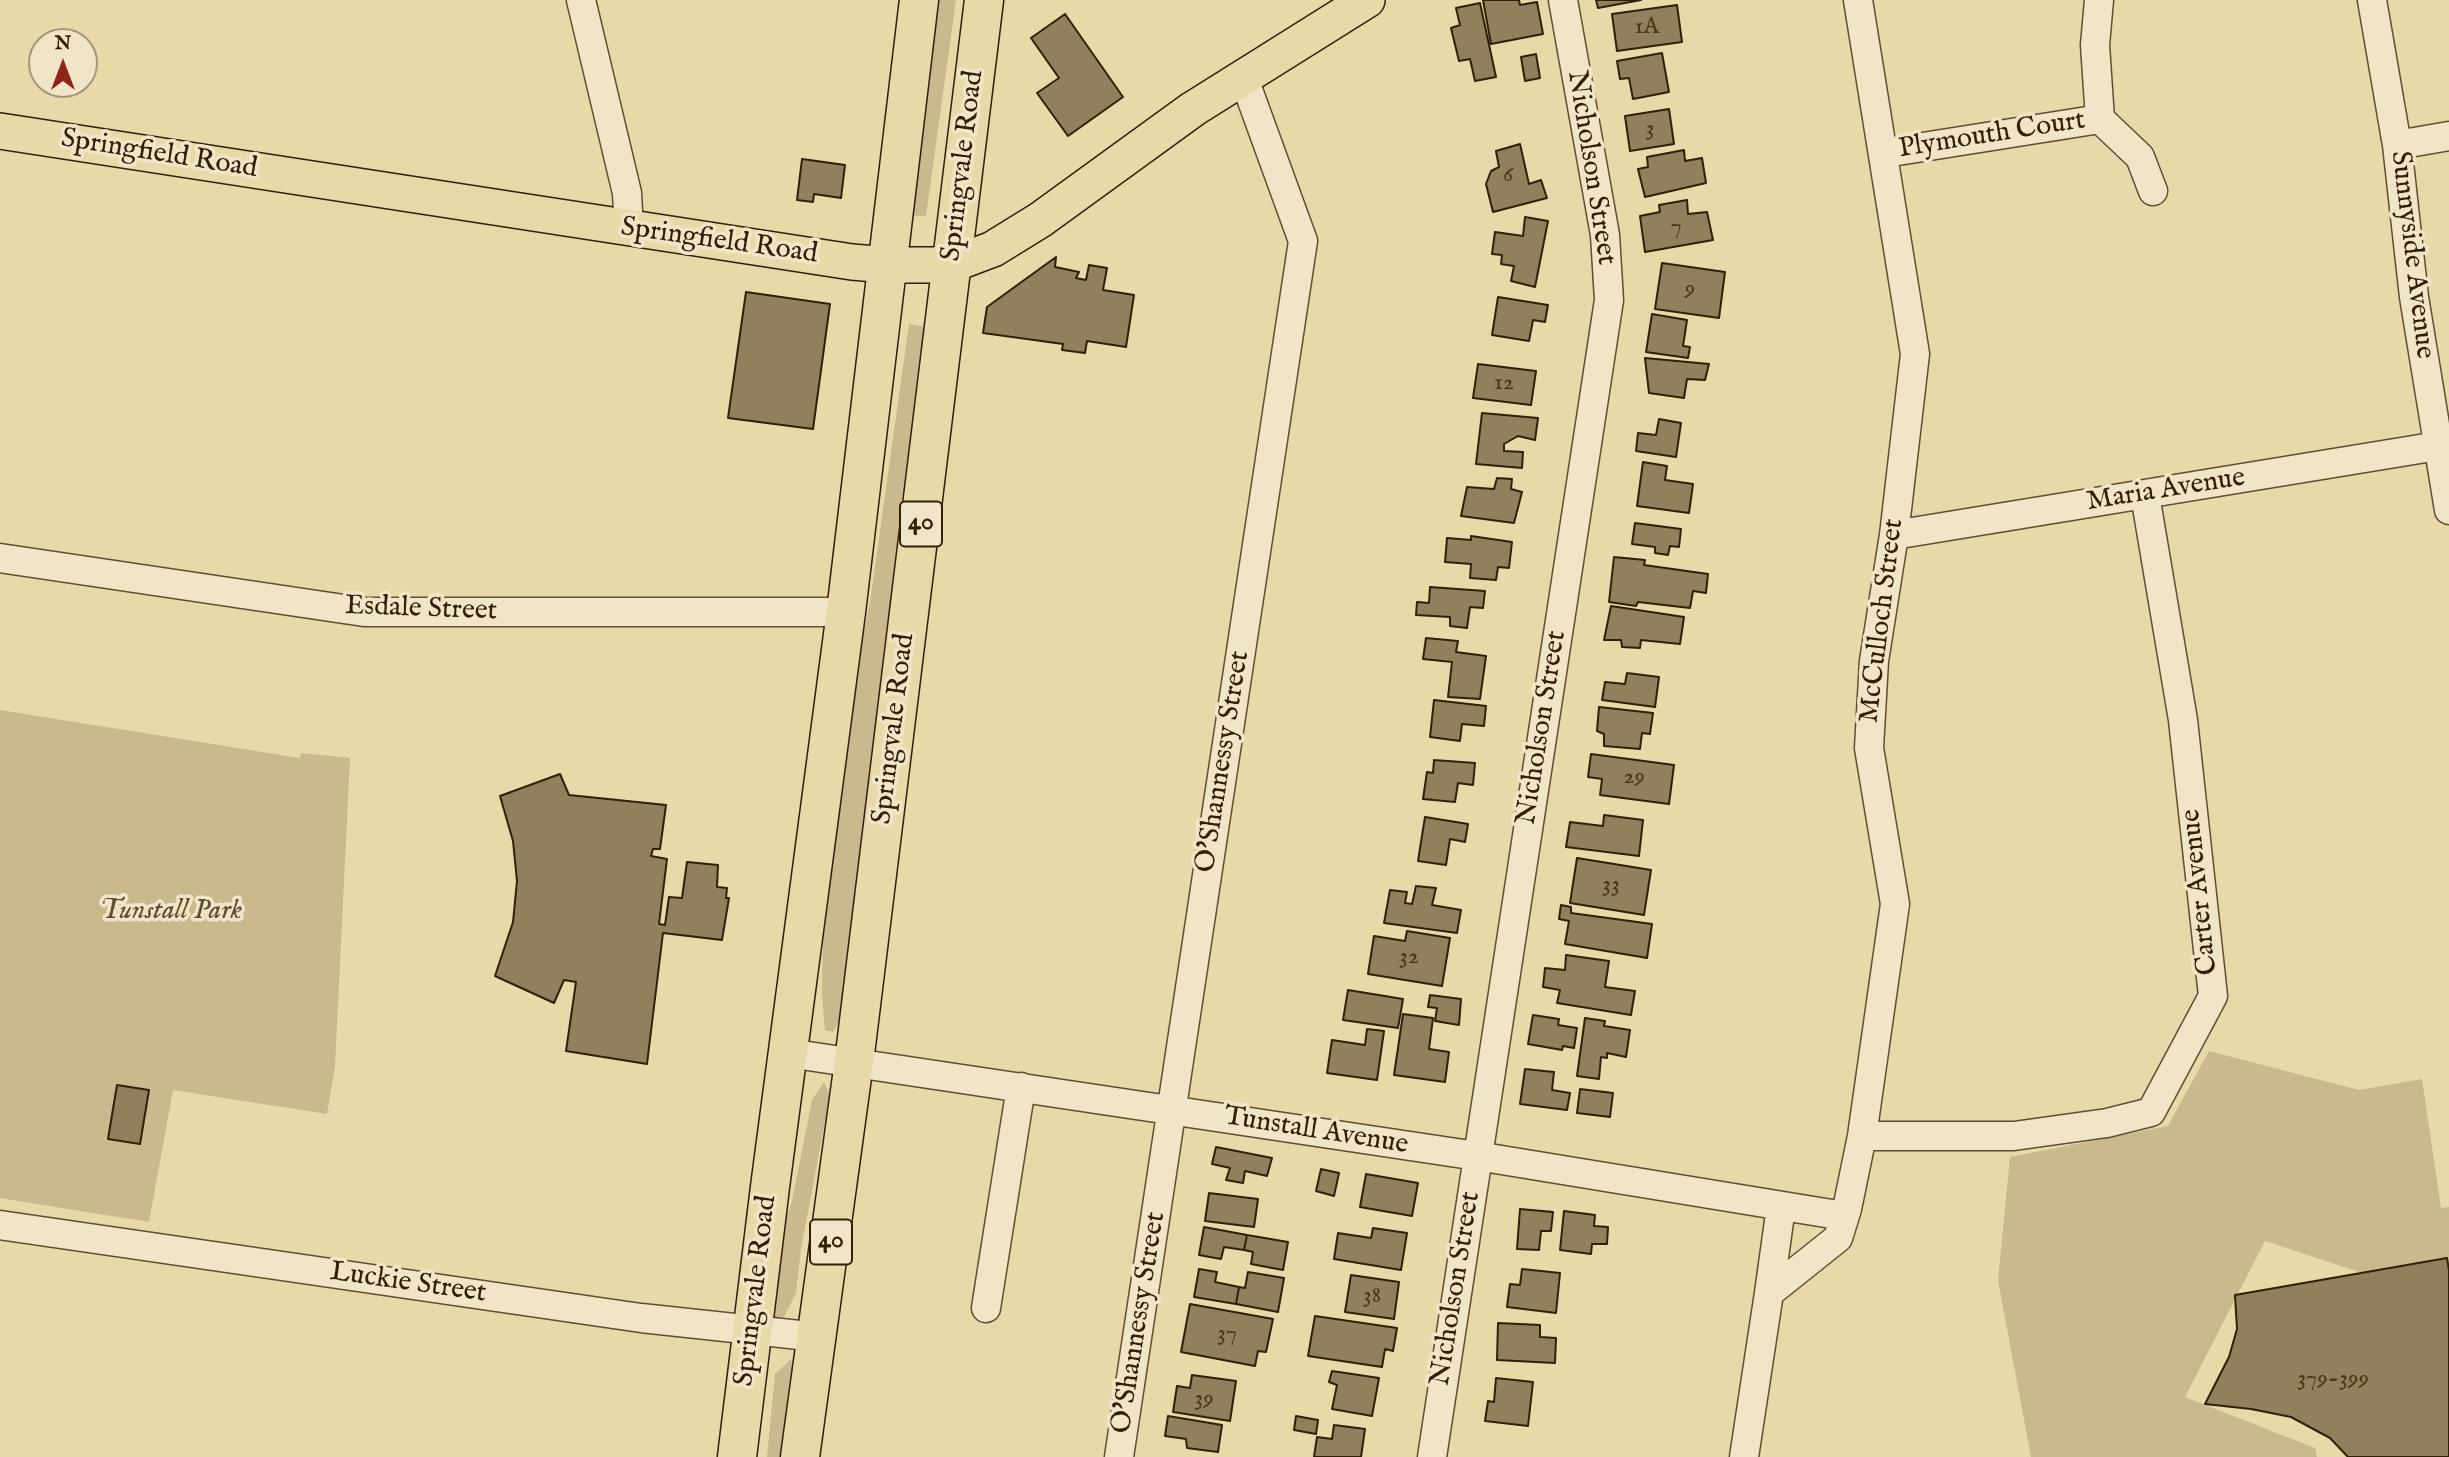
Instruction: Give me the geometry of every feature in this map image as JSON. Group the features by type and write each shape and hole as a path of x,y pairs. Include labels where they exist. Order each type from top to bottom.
{"highway":[{"name":"Springvale Road","path":"737,1457 751,1330 846,612 919,0"},
{"name":"Springvale Road","path":"800,1457 854,1062 984,0"}],"main road":[{"name":"Springfield Road","path":"0,131 625,228 888,265 920,266 952,262 993,249 1040,220 1193,109 1367,0"}],"street":[{"path":"580,0 627,193 625,228"},
{"name":"Nicholson Street","path":"1432,1457 1609,300 1605,235 1563,0"},
{"name":"McCulloch Street","path":"1769,1293 1838,1238 1862,1136 1895,904 1868,748 1874,661 1894,535 1915,354 1885,153 1858,0"},
{"name":"Plymouth Court","path":"2099,0 2095,45 2100,119 2140,157 2153,191"},
{"name":"Sunnyside Avenue","path":"2372,0 2397,145 2414,296 2449,510"},
{"name":"O'Shannessy Street","path":"1119,1457 1303,241 1243,76"},
{"name":"Plymouth Court","path":"1885,153 2100,119"},
{"path":"2397,145 2449,136"},
{"name":"Maria Avenue","path":"1894,535 2438,446"},
{"name":"Carter Avenue","path":"1862,1136 2014,1136 2107,1123 2151,1112 2213,996 2183,720 2145,495"},
{"name":"Esdale Street","path":"0,562 364,612 846,612"},
{"name":"Tunstall Avenue","path":"788,1053 1477,1156 1844,1216"},
{"path":"986,1308 1021,1087"},
{"path":"1744,1457 1781,1207"},
{"name":"Luckie Street","path":"0,1225 641,1318 818,1337"}],"green space":[{"path":"937,0 956,0 926,216 913,216"},
{"path":"909,324 925,327 841,1018 833,1032 825,1030 822,994 823,927 848,709 870,602"},
{"name":"Tunstall Park","path":"0,710 300,758 301,753 350,758 335,1066 327,1114 173,1090 149,1222 0,1198"},
{"path":"2209,1051 2359,1090 2422,1079 2441,1208 2449,1207 2449,1457 2395,1284 2265,1241 2185,1397 2315,1448 2317,1457 2031,1457 1998,1280 2010,1157 2168,1126"},
{"path":"824,1082 830,1095 801,1249 796,1293 784,1317 775,1318 772,1305 778,1243 792,1201 812,1100"},
{"path":"791,1359 796,1377 785,1457 767,1457 775,1374"}],"building":[{"path":"1483,0 1519,0 1520,5 1537,2 1543,34 1491,44"},
{"path":"1596,0 1641,0 1598,8"},
{"path":"1480,3 1496,77 1475,81 1470,59 1459,61 1451,28 1460,25 1456,8"},
{"path":"1677,5 1682,42 1617,51 1612,14"},
{"path":"1065,14 1123,97 1068,136 1037,93 1059,78 1031,38"},
{"path":"1662,53 1669,92 1633,99 1629,78 1620,79 1617,61"},
{"path":"1536,54 1540,78 1525,81 1521,57"},
{"path":"1669,109 1674,144 1630,151 1625,116"},
{"path":"1520,144 1529,184 1541,180 1547,198 1493,212 1486,184 1491,171 1499,167 1496,151"},
{"path":"1684,150 1685,161 1702,158 1706,183 1645,197 1638,169 1648,167 1647,157"},
{"path":"802,159 845,165 841,198 814,194 813,202 797,200"},
{"path":"1687,200 1688,214 1707,212 1713,240 1645,252 1640,216 1660,212 1659,205"},
{"path":"1525,217 1548,221 1535,287 1511,281 1514,266 1501,264 1502,255 1492,254 1495,232 1523,236"},
{"path":"1056,257 1055,267 1079,272 1076,278 1086,280 1089,265 1107,268 1103,290 1134,295 1126,347 1087,341 1085,353 1062,350 1063,344 983,333 987,307"},
{"path":"1662,263 1725,272 1719,318 1655,309"},
{"path":"746,292 830,304 813,429 728,418"},
{"path":"1498,297 1548,305 1545,322 1533,320 1529,341 1492,335"},
{"path":"1652,314 1687,320 1683,346 1690,347 1688,358 1646,352"},
{"path":"1645,358 1709,364 1705,380 1687,379 1684,398 1649,393"},
{"path":"1478,364 1536,371 1531,405 1473,398"},
{"path":"1482,413 1538,418 1535,440 1518,436 1504,444 1504,451 1523,452 1522,468 1476,464"},
{"path":"1659,419 1681,423 1676,457 1636,451 1638,433 1656,435"},
{"path":"1643,462 1667,466 1665,480 1693,484 1689,513 1637,506"},
{"path":"1497,478 1512,479 1511,489 1522,492 1514,523 1461,516 1467,487 1494,489"},
{"path":"1635,523 1681,529 1679,547 1670,546 1668,555 1655,553 1655,547 1632,544"},
{"path":"1471,536 1512,542 1509,568 1498,567 1496,580 1470,578 1471,564 1445,562 1447,538 1471,540"},
{"path":"1614,557 1645,560 1644,565 1708,574 1706,593 1693,591 1690,608 1638,602 1636,606 1609,602"},
{"path":"1430,587 1485,591 1483,608 1470,607 1467,628 1450,626 1450,617 1416,615 1417,602 1429,603"},
{"path":"1611,606 1684,617 1680,644 1641,640 1640,648 1622,647 1621,640 1604,640"},
{"path":"1426,638 1458,641 1456,652 1486,656 1480,699 1448,697 1452,662 1423,659"},
{"path":"1627,673 1659,677 1655,707 1602,700 1605,682 1625,684"},
{"path":"1434,700 1486,706 1484,726 1462,724 1460,741 1430,737"},
{"path":"1599,707 1653,713 1650,734 1642,733 1640,749 1604,746 1604,734 1597,731"},
{"path":"1591,754 1674,765 1669,804 1600,795 1602,779 1588,777"},
{"path":"1434,760 1475,763 1473,785 1458,783 1455,802 1423,799 1427,772 1433,773"},
{"path":"560,774 569,795 666,805 660,849 653,849 651,856 667,859 659,924 665,925 669,897 682,898 687,862 718,865 717,887 727,888 726,898 729,898 722,940 663,933 647,1064 566,1051 576,982 564,980 554,1003 495,976 513,922 517,881 513,841 500,796"},
{"path":"1604,815 1643,820 1639,856 1566,847 1570,822 1603,826"},
{"path":"1425,817 1468,824 1465,842 1450,839 1446,865 1418,861"},
{"path":"1577,858 1651,870 1644,915 1570,903"},
{"path":"1416,886 1436,888 1432,905 1461,910 1457,933 1384,923 1390,890 1407,892 1405,903 1412,904"},
{"path":"1561,905 1571,907 1571,913 1652,924 1647,958 1565,944 1569,921 1559,919"},
{"path":"1407,931 1450,938 1442,986 1368,974 1374,936 1405,941"},
{"path":"1566,955 1609,961 1605,987 1635,991 1631,1015 1557,1003 1560,990 1543,987 1545,968 1565,970"},
{"path":"1348,990 1403,999 1398,1028 1343,1020"},
{"path":"1430,995 1461,999 1459,1025 1435,1021 1437,1008 1428,1007"},
{"path":"1403,1014 1433,1018 1429,1049 1449,1052 1445,1082 1394,1075"},
{"path":"1533,1015 1559,1019 1558,1025 1577,1028 1574,1048 1563,1046 1562,1050 1528,1044"},
{"path":"1585,1018 1605,1021 1604,1026 1630,1030 1626,1057 1607,1053 1607,1058 1601,1057 1599,1079 1577,1076"},
{"path":"1367,1029 1384,1031 1377,1080 1327,1073 1332,1040 1365,1045"},
{"path":"1525,1069 1554,1072 1552,1090 1570,1093 1567,1110 1520,1104"},
{"path":"117,1085 149,1090 140,1144 108,1139"},
{"path":"1580,1089 1613,1093 1610,1117 1577,1113"},
{"path":"1216,1147 1272,1158 1267,1176 1245,1171 1243,1183 1226,1180 1230,1168 1212,1164"},
{"path":"1321,1169 1339,1173 1334,1196 1316,1191"},
{"path":"1366,1174 1418,1183 1412,1216 1360,1207"},
{"path":"1209,1193 1258,1199 1254,1227 1205,1221"},
{"path":"1520,1209 1553,1212 1551,1231 1541,1231 1539,1250 1517,1249"},
{"path":"1564,1211 1595,1215 1594,1226 1608,1227 1607,1244 1592,1244 1591,1254 1560,1250"},
{"path":"1204,1227 1247,1235 1244,1250 1224,1247 1221,1259 1199,1255"},
{"path":"1373,1228 1407,1233 1401,1270 1334,1259 1338,1233 1371,1238"},
{"path":"1247,1235 1288,1242 1283,1270 1251,1264 1253,1252 1244,1250"},
{"path":"2447,1258 2449,1457 2348,1457 2330,1438 2291,1417 2205,1404 2229,1357 2237,1329 2235,1295"},
{"path":"1199,1269 1217,1272 1215,1282 1239,1287 1236,1304 1194,1297"},
{"path":"1522,1269 1560,1273 1556,1313 1507,1307 1510,1284 1520,1285"},
{"path":"1248,1272 1284,1278 1278,1312 1236,1304 1239,1287 1245,1288"},
{"path":"1351,1275 1399,1282 1394,1319 1345,1312"},
{"path":"1190,1304 1273,1319 1266,1352 1258,1351 1255,1366 1181,1352"},
{"path":"1315,1316 1397,1328 1393,1351 1385,1349 1382,1367 1308,1356"},
{"path":"1498,1323 1540,1325 1540,1337 1556,1338 1555,1363 1497,1360"},
{"path":"1332,1371 1379,1378 1372,1416 1332,1409 1337,1385 1329,1382"},
{"path":"1192,1375 1236,1381 1230,1421 1173,1412 1177,1386 1190,1388"},
{"path":"1496,1378 1533,1382 1528,1426 1485,1421 1488,1401 1494,1402"},
{"path":"1168,1416 1222,1425 1218,1452 1187,1448 1186,1439 1165,1436"},
{"path":"1296,1416 1318,1420 1316,1434 1294,1430"},
{"path":"1334,1425 1365,1429 1361,1457 1314,1457 1317,1437 1332,1439"}]}
